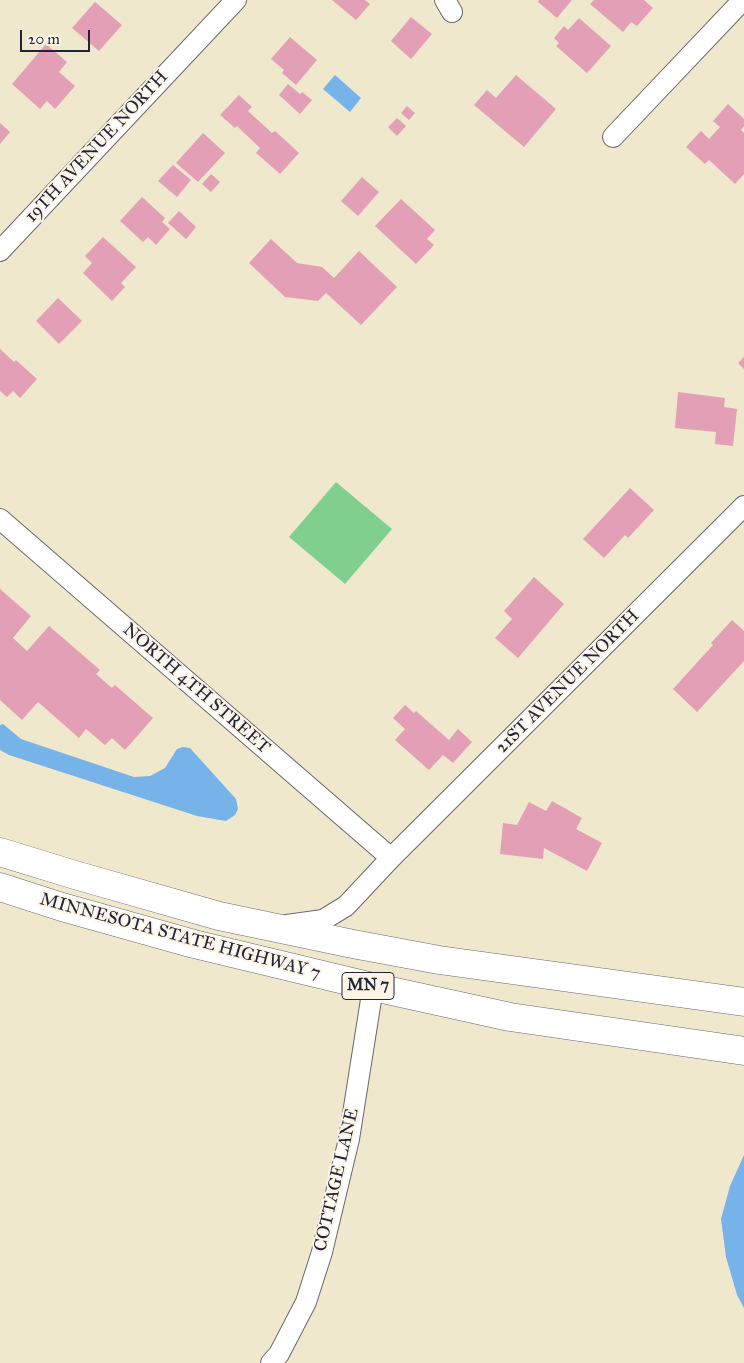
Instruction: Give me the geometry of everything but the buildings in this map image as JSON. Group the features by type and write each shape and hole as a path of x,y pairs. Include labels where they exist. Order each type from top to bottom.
{"highway":[{"name":"MINNESOTA STATE HIGHWAY 7","path":"0,852 219,916 273,927 439,960 744,1002"},
{"name":"MINNESOTA STATE HIGHWAY 7","path":"0,888 186,942 373,987 510,1017 744,1051"}],"street":[{"name":"19TH AVENUE NORTH","path":"0,251 236,0"},
{"path":"613,137 743,0"},
{"name":"21ST AVENUE NORTH","path":"273,927 323,920 346,906 391,858 744,506"},
{"name":"NORTH 4TH STREET","path":"0,520 391,858"},
{"name":"COTTAGE LANE","path":"271,1363 279,1354 306,1302 322,1252 349,1138 373,987"}],"green space":[{"path":"336,482 392,529 345,584 289,537"}],"water":[{"path":"335,75 361,98 350,112 323,89"},
{"path":"3,724 21,739 134,777 150,776 165,768 177,749 183,747 190,748 236,799 238,809 235,815 226,821 197,816 9,755 0,750 0,725"},
{"path":"744,1155 744,1308 737,1295 726,1257 721,1219 730,1186"}]}
